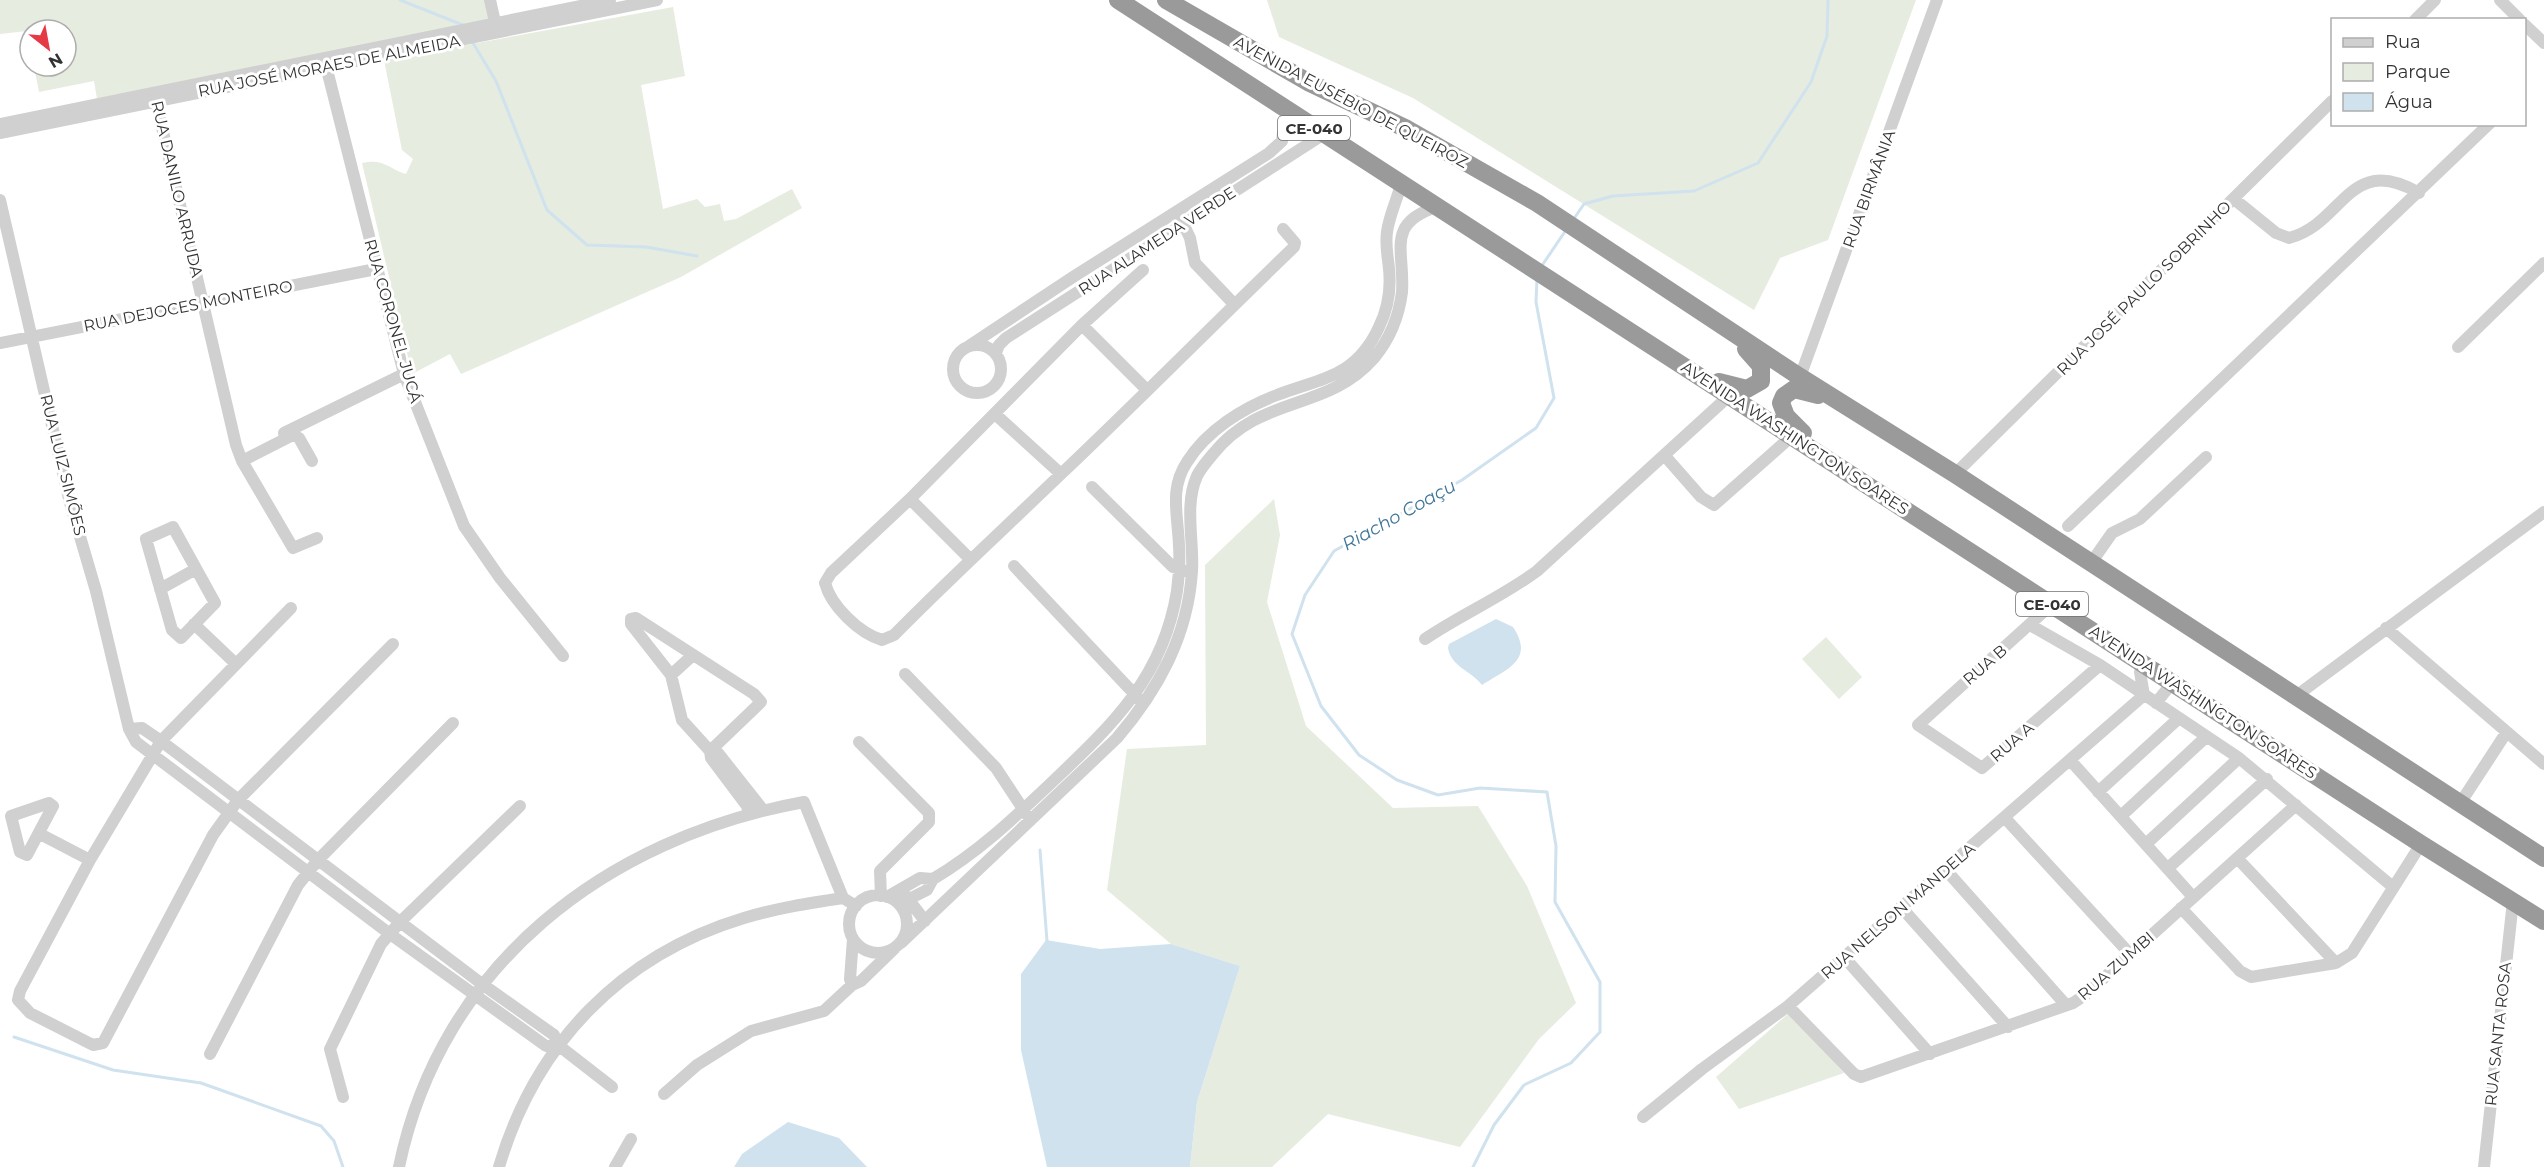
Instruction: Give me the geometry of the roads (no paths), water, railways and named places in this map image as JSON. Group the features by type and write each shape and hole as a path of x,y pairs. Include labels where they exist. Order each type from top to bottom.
{"highway":[{"name":"AVENIDA EUSÉBIO DE QUEIROZ","path":"1118,0 1436,207 1561,285"},
{"name":"AVENIDA EUSÉBIO DE QUEIROZ","path":"1166,0 1308,82 1407,129 1537,203 1731,332"},
{"name":"AVENIDA WASHINGTON SOARES","path":"1561,285 2421,844 2544,921"},
{"name":"CE-040","path":"1731,332 1955,474 2544,858"},
{"path":"1700,376 1741,389 1750,388 1761,381 1762,370 1758,360 1731,332"},
{"path":"1815,450 1810,439 1784,414 1781,403 1784,396 1790,390 1799,388 1842,404"}],"street":[{"path":"490,0 496,28"},
{"name":"RUA JOSÉ MORAES DE ALMEIDA","path":"583,10 610,0"},
{"name":"RUA JOSÉ MORAES DE ALMEIDA","path":"0,133 155,97 325,62 583,10 657,0"},
{"name":"RUA BIRMÂNIA","path":"1800,377 1937,0"},
{"path":"2417,18 2434,0"},
{"path":"2500,0 2518,18"},
{"path":"2526,26 2544,43"},
{"name":"RUA CORONEL JUCÁ","path":"325,62 404,374 466,533 563,656"},
{"name":"RUA JOSÉ MORAES DE ALMEIDA","path":"0,124 155,97"},
{"name":"RUA DANILO ARRUDA","path":"155,97 241,458 293,548 317,538"},
{"name":"RUA JOSÉ PAULO SOBRINHO","path":"1955,474 2331,102"},
{"path":"2068,526 2487,126"},
{"name":"RUA ALAMEDA VERDE","path":"969,346 1274,149 1282,141 1283,133 1319,131"},
{"name":"RUA ALAMEDA VERDE","path":"996,353 999,345 1006,338 1184,224 1319,131"},
{"path":"2234,200 2276,233 2289,237 2307,230 2341,201 2370,182 2391,180 2419,193"},
{"path":"1186,571 1175,511 1175,491 1187,460 1205,440 1247,408 1279,394 1319,383 1340,372 1366,348 1379,327 1387,304 1390,280 1387,234 1401,184"},
{"name":"RUA LUIZ SIMÕES","path":"0,200 69,499 96,591 129,729"},
{"path":"664,1094 696,1065 733,1040 774,1023 824,1011 852,985 861,981 956,892 1107,730 1140,700 1166,635 1186,571 1192,493 1201,469 1239,428 1283,406 1335,389 1367,365 1387,339 1399,307 1402,280 1400,235 1412,217 1436,207"},
{"path":"1176,211 1184,224 1195,263 1234,304"},
{"path":"1143,270 1082,325 910,499 827,578 828,593 836,605 869,634 882,640 889,638 1294,247 1295,243 1283,229"},
{"path":"2458,347 2544,263"},
{"name":"RUA DEJOCES MONTEIRO","path":"0,343 376,269"},
{"path":"1082,325 1147,390"},
{"path":"979,345 996,353 1002,368 998,383 985,393 969,392 957,382 953,367 958,354 969,346 979,345"},
{"path":"241,458 404,374"},
{"path":"1425,639 1460,616 1516,587 1537,571 1730,395"},
{"path":"994,414 1060,474"},
{"path":"241,458 293,435 299,438 312,461"},
{"path":"1665,456 1701,497 1714,505 1792,435"},
{"path":"1205,440 1213,444 1216,451"},
{"path":"2091,563 2112,533 2140,519 2206,457"},
{"path":"1187,460 1201,469"},
{"path":"1092,487 1186,571"},
{"path":"1175,491 1182,489 1192,493"},
{"path":"910,499 970,559"},
{"path":"1175,511 1183,513 1191,510"},
{"path":"2296,696 2544,512"},
{"path":"173,527 196,569 215,603 181,638 172,630 146,539 173,527"},
{"path":"1014,566 1140,700"},
{"path":"160,589 196,569"},
{"name":"RUA B","path":"1918,725 2052,604"},
{"path":"291,608 161,741 90,860 20,991 18,1000 30,1013 93,1045 103,1043 213,835 238,800 393,644"},
{"path":"710,751 760,702 754,694 636,618 631,619 631,624 671,675 682,720 710,751 718,753 763,810"},
{"path":"194,624 236,664"},
{"name":"AVENIDA WASHINGTON SOARES","path":"2030,625 2100,665 2239,758 2267,779 2393,887"},
{"path":"2386,628 2544,764"},
{"path":"671,675 693,655"},
{"path":"2144,695 2140,672 2146,664"},
{"name":"RUA A","path":"1918,725 1982,768 2100,665"},
{"path":"905,674 996,768 1027,815"},
{"path":"2156,703 2172,682"},
{"name":"RUA NELSON MANDELA","path":"1643,1117 1702,1069 1788,1006 2144,695"},
{"path":"2098,792 2178,718"},
{"path":"210,1054 298,885 318,860 453,723"},
{"path":"558,1045 546,1047 390,934 136,742 129,729 142,728 161,741 482,984 554,1035 558,1045 612,1087"},
{"path":"2461,802 2506,733"},
{"path":"2121,816 2206,737"},
{"path":"859,742 929,813 929,822 880,871 888,894 904,902 925,921"},
{"path":"710,751 711,758 747,806 749,814"},
{"path":"2146,844 2239,758"},
{"path":"2070,760 2193,897"},
{"path":"2168,868 2267,779"},
{"path":"399,1167 408,1126 424,1083 444,1041 474,995 539,925 606,875 677,838 763,810 804,802 843,898 856,906"},
{"name":"RUA ZUMBI","path":"1788,1006 1854,1074 1864,1076 2066,1005 2085,995 2296,805"},
{"path":"343,1097 330,1049 370,965 400,922 520,806"},
{"path":"904,902 927,890 937,877 1027,815"},
{"path":"2005,818 2130,954"},
{"path":"40,834 90,860"},
{"path":"2181,908 2240,971 2251,977 2336,963 2357,949 2421,844"},
{"path":"2237,858 2336,963"},
{"path":"1945,869 2066,1005"},
{"path":"852,985 850,979 853,939 849,926 856,906 867,898 888,894 920,878 937,877 956,892"},
{"path":"499,1167 521,1106 545,1062 573,1025 614,987 642,966 681,944 754,915 843,898"},
{"name":"RUA SANTA ROSA","path":"2484,1167 2513,901"},
{"path":"853,939 869,952 883,953 898,945 907,923 904,902"},
{"path":"1901,907 2008,1027"},
{"path":"1844,957 1930,1054"},
{"path":"615,1167 632,1138"}],"water":[{"path":"1496,619 1513,627 1521,648 1519,656 1509,668 1482,685 1453,660 1448,648 1449,644"},
{"path":"1046,940 1100,949 1171,944 1240,966 1197,1102 1190,1167 1047,1167 1021,1050 1021,974"},
{"path":"788,1122 839,1138 867,1167 734,1167 742,1154"}],"waterway":[{"path":"400,0 463,25"},
{"name":"Riacho Coaçu","path":"1573,220 1584,204 1613,196 1694,191 1758,163 1811,82 1827,36 1828,0"},
{"path":"473,43 496,81 547,210 587,245 646,247 697,256"},
{"name":"Riacho Coaçu","path":"1541,267 1566,230"},
{"name":"Riacho Coaçu","path":"1473,1167 1494,1125 1524,1085 1571,1063 1600,1032 1600,982 1555,902 1556,846 1547,792 1480,788 1438,795 1397,780 1359,755 1321,706 1292,634 1305,595 1334,551 1462,480 1536,428 1554,398 1536,302 1537,278"},
{"path":"1040,850 1047,941"},
{"path":"14,1037 113,1070 201,1083 321,1126 334,1141 343,1167"}]}
